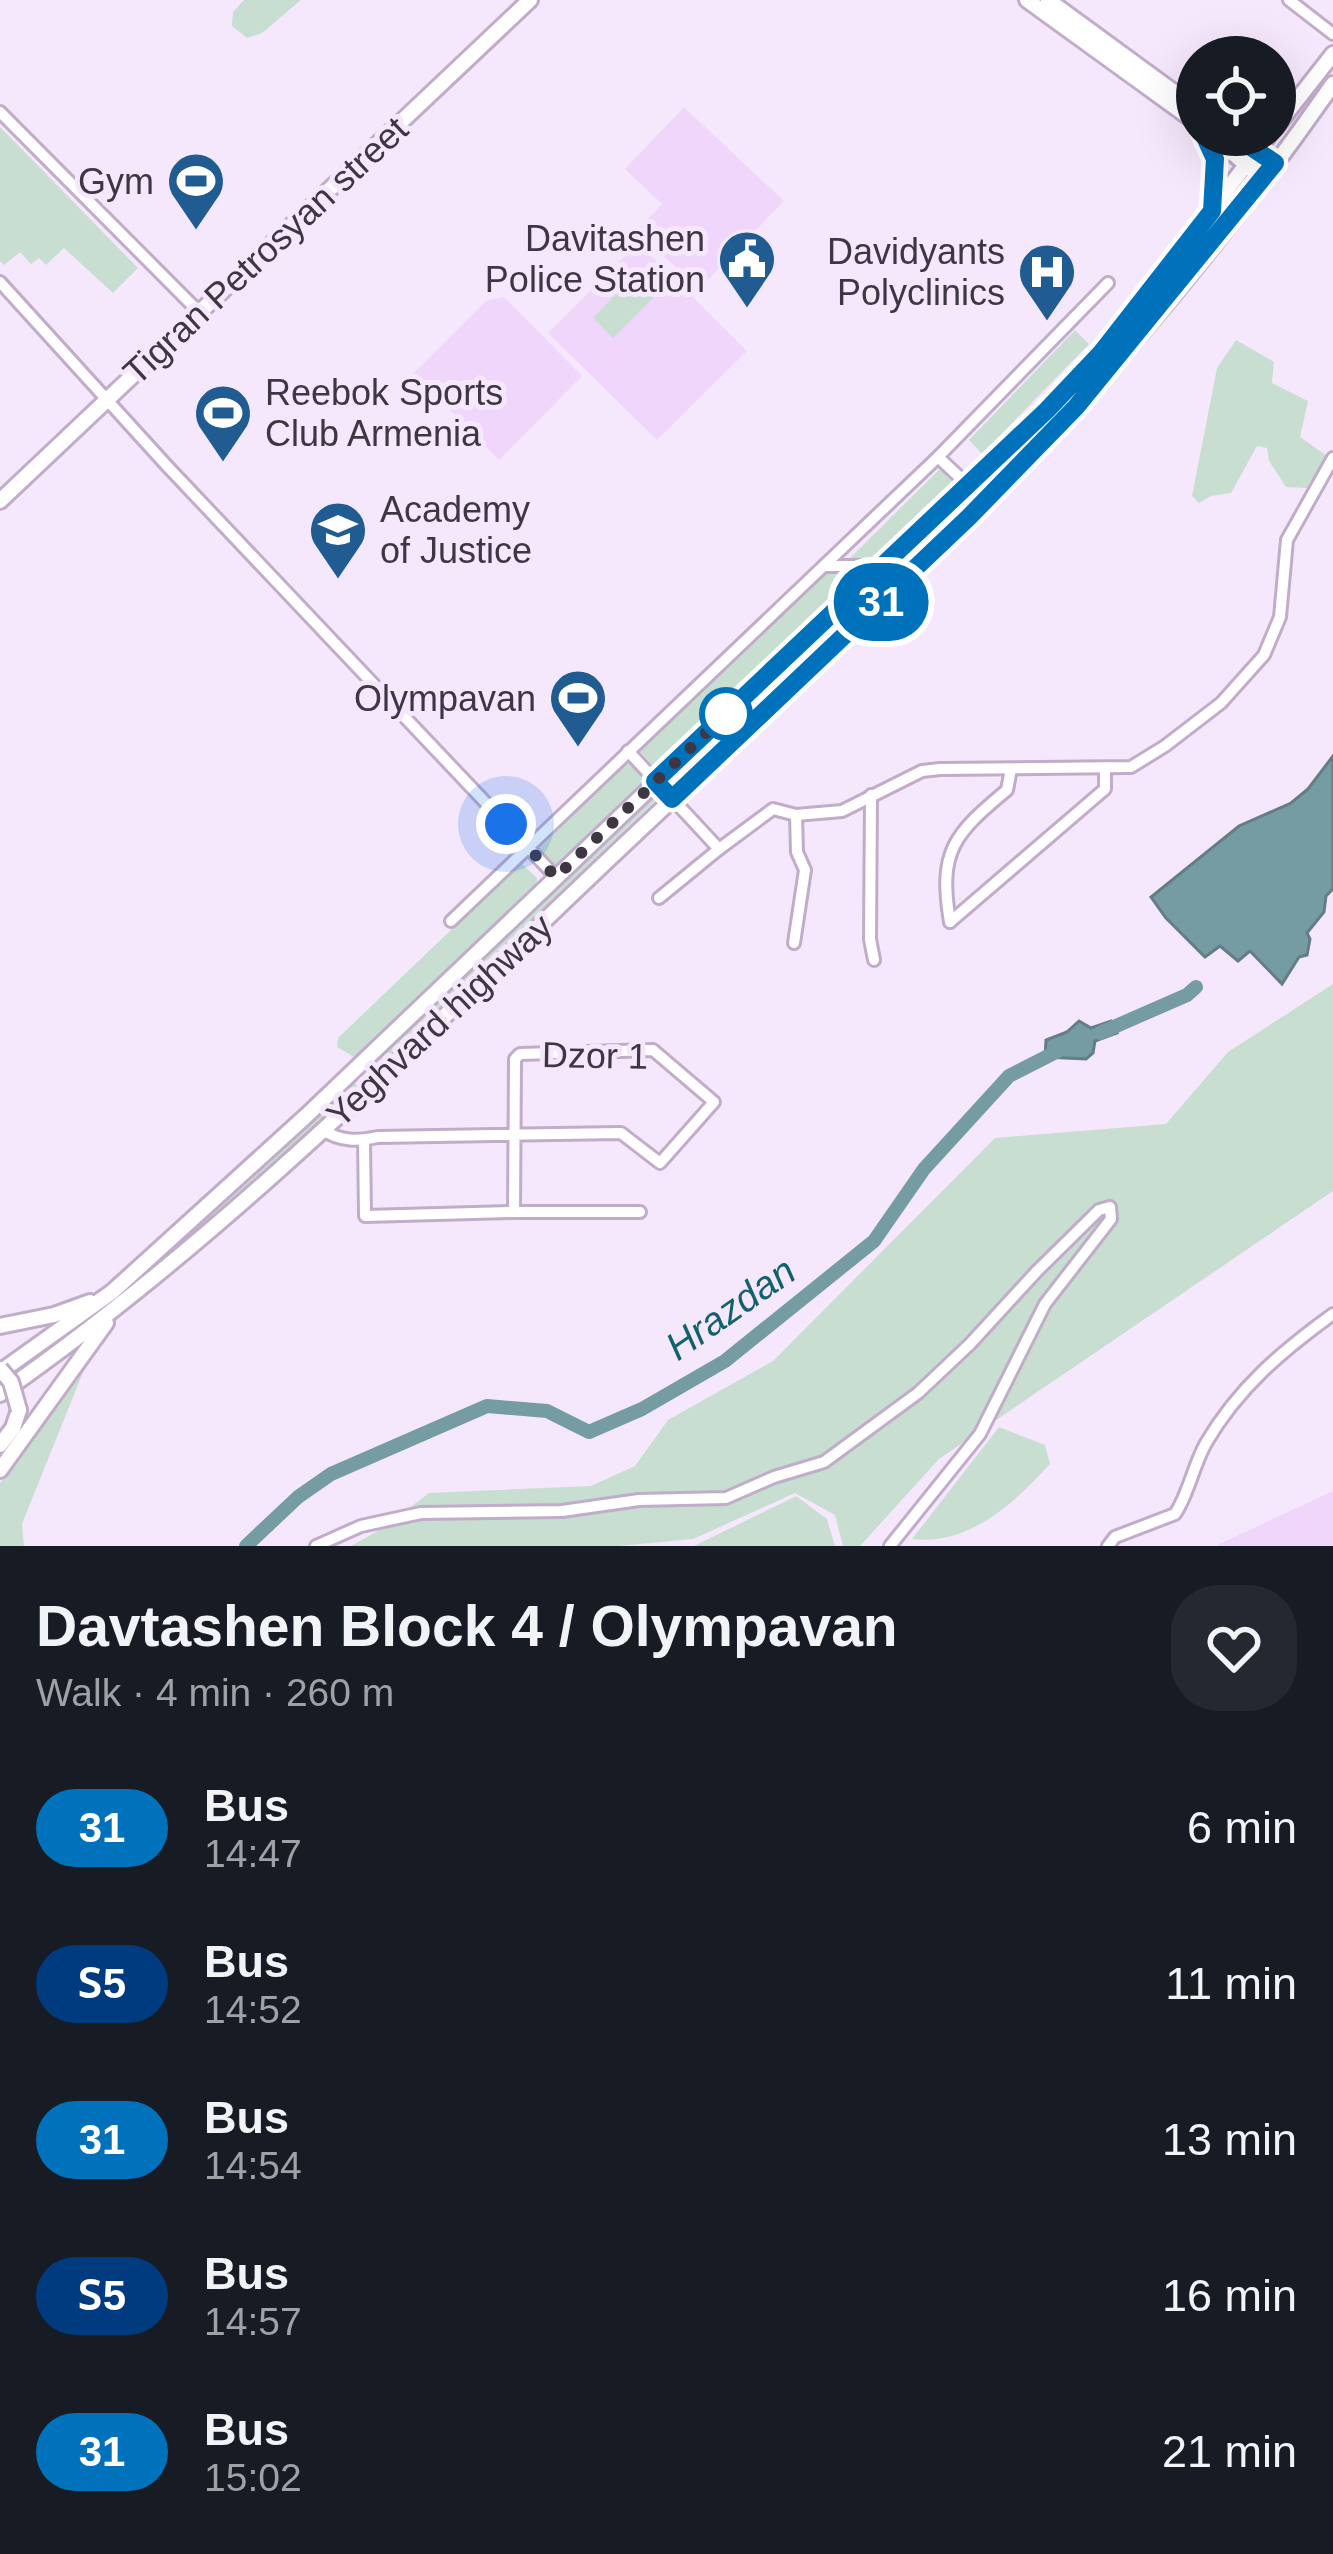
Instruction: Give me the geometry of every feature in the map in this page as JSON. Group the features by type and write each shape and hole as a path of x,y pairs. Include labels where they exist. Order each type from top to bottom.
{"main road":[{"name":"Tigran Petrosyan street","path":"198,311 519,0"},
{"name":"Tigran Petrosyan street","path":"0,498 530,0"},
{"path":"1027,0 1176,105"},
{"path":"1048,0 1176,103"},
{"name":"Yeghvard highway","path":"1296,96 1333,54"},
{"name":"Yeghvard highway","path":"0,1394 123,1305 205,1238 1004,480 1116,362 1333,84"},
{"path":"1212,211 1214,156"},
{"path":"1234,156 1262,178"},
{"name":"Yeghvard highway","path":"0,1370 112,1292 354,1071 990,465 1101,353 1250,156"},
{"path":"1266,156 1275,163"},
{"path":"1186,246 1200,258"},
{"path":"990,465 1004,480"},
{"path":"354,1071 368,1088"},
{"path":"0,1326 54,1315 112,1292"},
{"path":"0,1470 123,1305"},
{"path":"0,1370 16,1392 19,1410 0,1445"}],"street":[{"path":"1288,0 1333,34"},
{"path":"0,112 198,311"},
{"path":"0,282 556,877"},
{"path":"451,921 938,458 1108,283"},
{"path":"938,458 968,485"},
{"path":"658,898 773,809 796,815 842,811 922,771 1131,767 1165,746 1221,703 1264,655 1280,617 1287,540 1333,458"},
{"path":"825,566 883,566"},
{"path":"628,752 719,850"},
{"path":"1010,769 1007,790 971,820 947,856 950,922 1105,789 1105,770"},
{"path":"871,795 870,939 874,960"},
{"path":"794,944 805,870 797,852 796,815"},
{"name":"Dzor 1","path":"323,1130 338,1139 364,1140 515,1135 621,1133 660,1163 714,1102 653,1050 520,1054 515,1059 515,1135 514,1212"},
{"path":"364,1140 365,1216 640,1212"},
{"path":"316,1546 361,1526 421,1513 562,1510 639,1500 726,1498 824,1462 918,1393 970,1344 1036,1270 1099,1210 1110,1207 1111,1219 1045,1304 980,1434 890,1546"},
{"path":"1108,1546 1115,1537 1175,1514 1204,1446 1240,1392 1333,1314"}],"shaded area":[{"path":"244,0 301,0 262,33 247,38 232,26 233,12"},
{"path":"684,107 784,201 699,289 637,231 662,204 625,169"},
{"path":"0,127 138,268 113,293 64,248 46,265 39,258 31,264 20,252 4,265 0,261"},
{"path":"638,243 747,351 657,440 548,333"},
{"path":"1185,257 1189,261 1117,353 1005,467 1001,464 1093,370"},
{"path":"634,275 655,296 613,338 593,318"},
{"path":"504,297 582,376 499,460 414,373 486,301"},
{"path":"1075,330 1089,344 982,454 969,440"},
{"path":"1236,340 1274,362 1272,383 1308,401 1300,437 1327,456 1307,488 1286,487 1269,461 1267,448 1257,446 1231,493 1199,503 1192,496 1217,368"},
{"path":"941,468 957,483 881,556 849,559"},
{"path":"954,509 957,513 749,713 745,709"},
{"path":"865,571 657,770 638,749 827,572"},
{"path":"1333,756 1333,889 1326,896 1324,912 1307,933 1307,955 1299,957 1282,984 1250,951 1238,961 1220,946 1205,957 1151,897 1239,826 1291,803"},
{"path":"625,763 641,774 643,783 561,865 554,866 538,850"},
{"path":"655,793 659,797 373,1071 369,1067"},
{"path":"521,863 537,878 537,884 356,1058 337,1047 338,1038"},
{"path":"1333,984 1333,1191 939,1459 860,1546 843,1546 835,1515 795,1493 693,1539 619,1546 351,1546 429,1493 591,1486 635,1466 668,1420 773,1361 995,1138 1166,1124 1228,1052"},
{"path":"1079,1021 1091,1028 1111,1021 1117,1033 1095,1041 1086,1059 1045,1057 1046,1040"},
{"path":"353,1081 357,1085 255,1184 118,1302 13,1377 10,1372 115,1296 199,1226"},
{"path":"88,1360 22,1524 24,1546 0,1546 0,1483"},
{"path":"999,1427 1045,1445 1050,1464 1022,1493 972,1528 953,1536 912,1539"},
{"path":"1333,1491 1333,1546 1215,1546"},
{"path":"796,1496 827,1519 835,1546 694,1546"}],"waterway":[{"name":"Hrazdan","path":"1100,1033 1196,987"},
{"name":"Hrazdan","path":"246,1546 298,1497 331,1474 487,1406 547,1411 589,1432 642,1409 725,1361 874,1241 924,1169 1009,1076 1058,1051"}],"bus line":[{"name":"31","path":"1214,156 1212,211 1101,353 1047,410 655,781 672,799 969,517 1076,407 1275,163 1266,156"}],"place":[{"name":"Gym","path":"196,232"},
{"name":"Davitashen Police Station","path":"747,310"},
{"name":"Davidyants Polyclinics","path":"1047,323"},
{"name":"Reebok Sports Club Armenia","path":"223,464"},
{"name":"Academy of Justice","path":"338,581"},
{"name":"Olympavan","path":"578,749"}],"route":[{"path":"506,824 556,877 726,714"}]}
